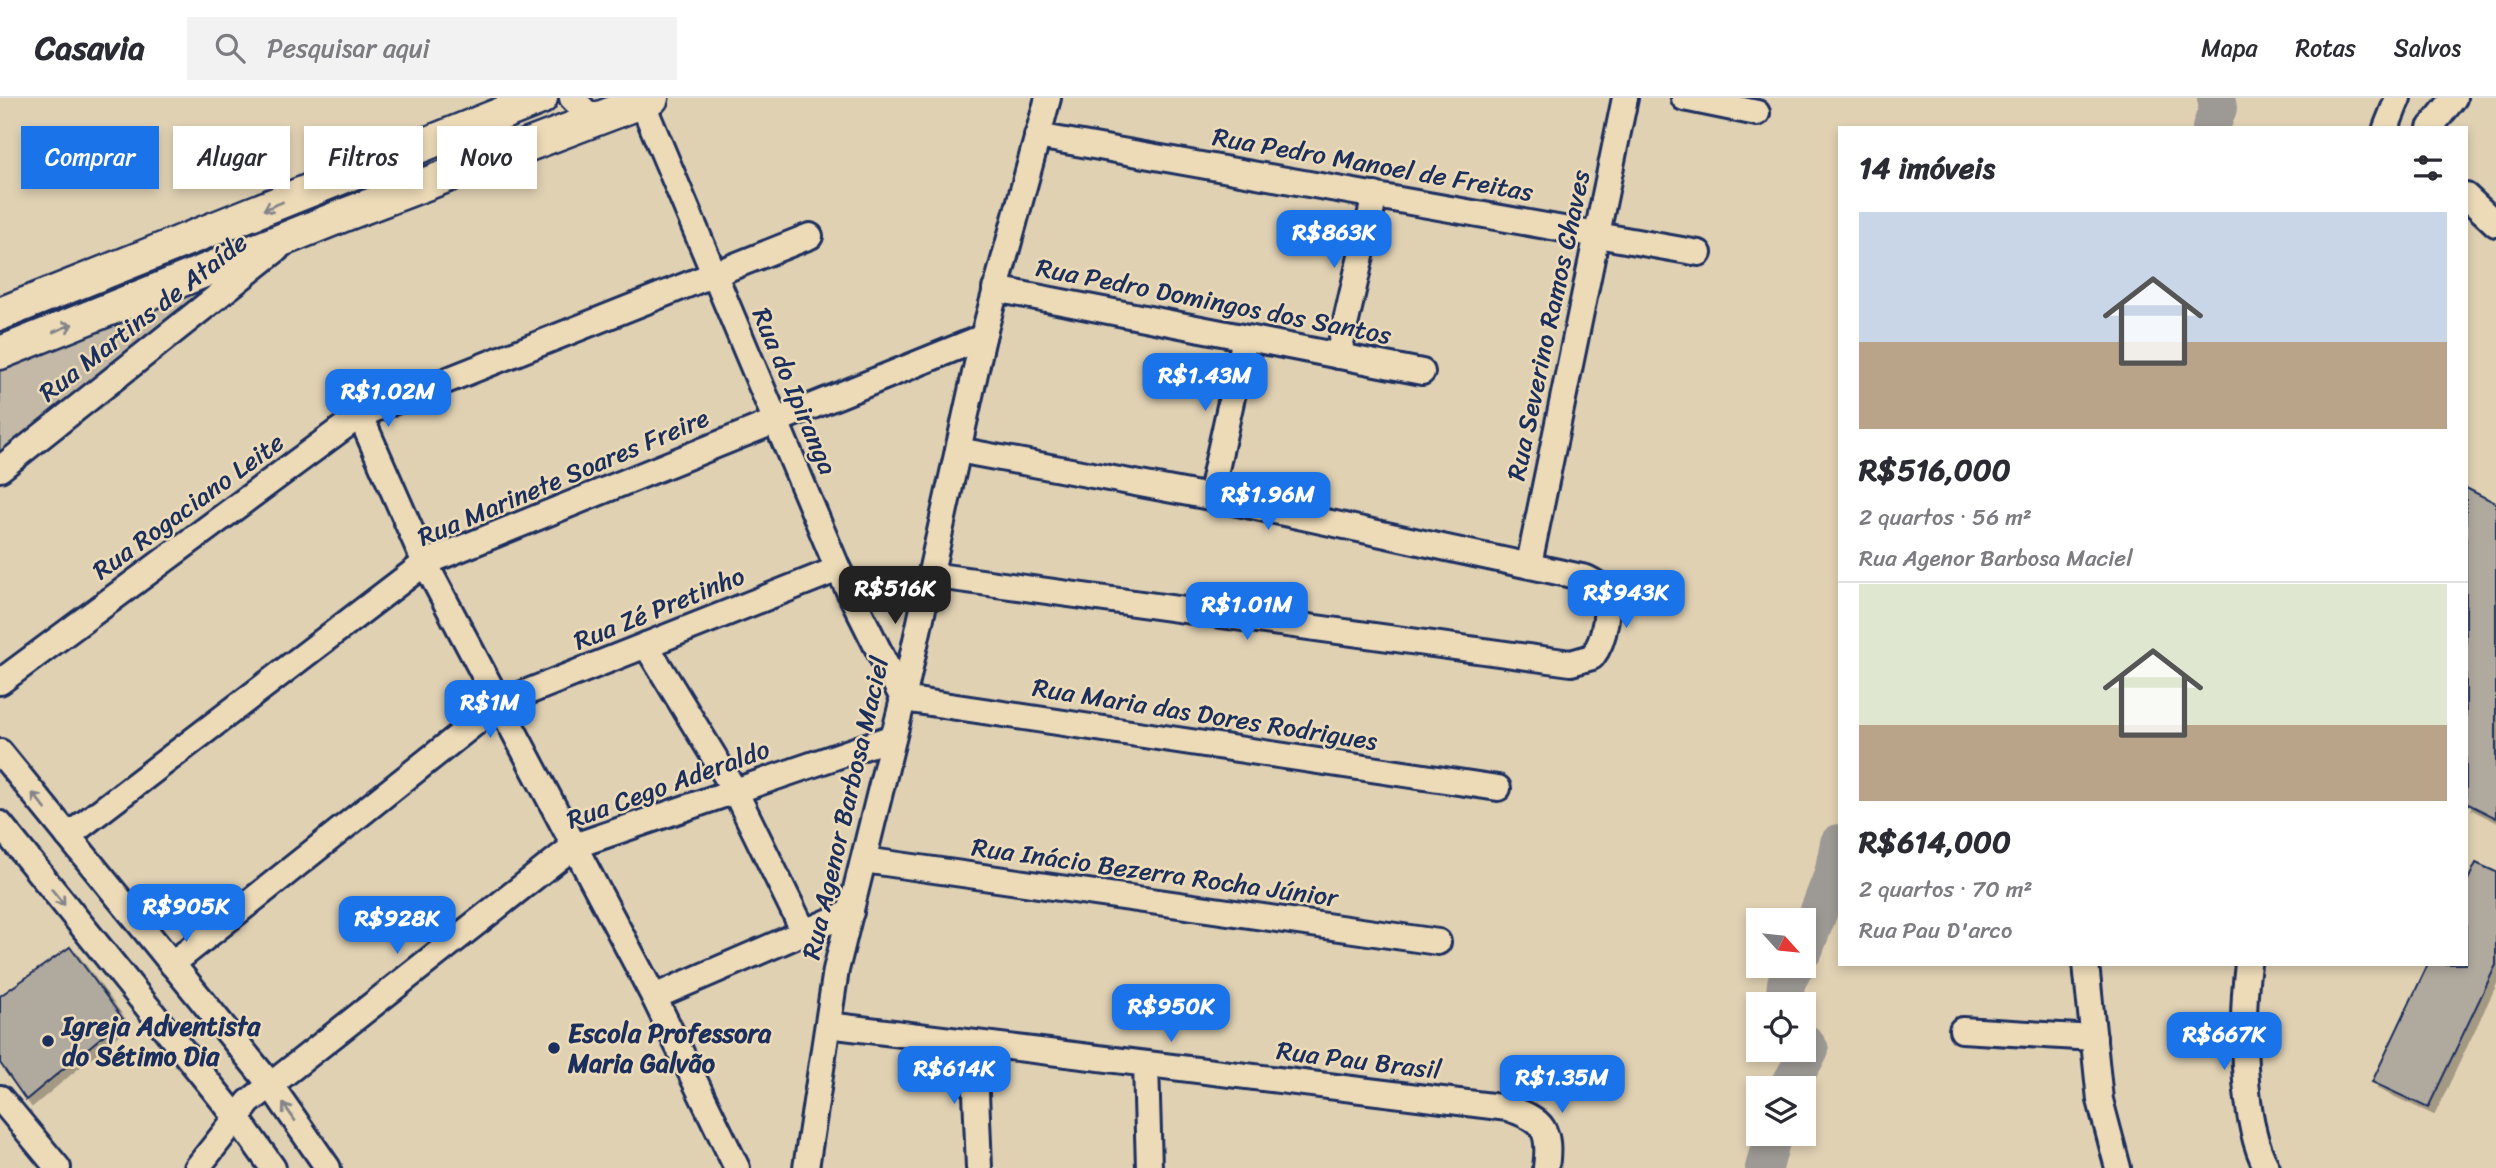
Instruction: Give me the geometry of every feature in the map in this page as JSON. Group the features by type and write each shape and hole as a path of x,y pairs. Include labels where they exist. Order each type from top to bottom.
{"main road":[{"path":"423,146 541,98"},
{"path":"0,353 344,215 647,100"},
{"path":"0,314 315,189"},
{"path":"335,189 344,215"}],"street":[{"path":"572,98 594,120"},
{"name":"Rua Agenor Barbosa Maciel","path":"806,1168 836,970 903,699 983,337 1048,98"},
{"name":"Rua Severino Ramos Chaves","path":"1529,564 1626,98"},
{"path":"1684,98 1757,113"},
{"path":"2387,126 2398,98"},
{"path":"2432,126 2454,98"},
{"name":"Rua do Ipiranga","path":"647,100 714,275 838,569 903,699"},
{"name":"Rua Pedro Manoel de Freitas","path":"1037,136 1699,253"},
{"path":"1338,356 1375,195"},
{"path":"2468,198 2496,224"},
{"name":"Rua Rogaciano Leite","path":"0,681 360,415 810,236"},
{"name":"Rua Martins de Ataíde","path":"0,469 291,238"},
{"name":"Rua Pedro Domingos dos Santos","path":"996,289 1422,372"},
{"name":"Rua Marinete Soares Freire","path":"68,836 425,564 983,337"},
{"path":"1210,497 1245,338"},
{"path":"360,415 425,564 653,997 737,1168"},
{"path":"930,575 1571,663 1592,657 1602,638 1605,599 1599,585 1586,578 1210,497 958,450"},
{"name":"Rua Zé Pretinho","path":"172,964 500,703 838,569"},
{"path":"646,645 735,791 804,932"},
{"name":"Rua Maria das Dores Rodrigues","path":"903,699 1498,788"},
{"name":"Rua Cego Aderaldo","path":"197,1168 243,1110 270,1084 574,846 893,737"},
{"path":"3,763 68,836 270,1084 328,1168"},
{"path":"0,824 243,1110 273,1168"},
{"name":"Rua Inácio Bezerra Rocha Júnior","path":"864,860 1438,942"},
{"path":"653,997 852,912"},
{"path":"2085,966 2100,1100 2118,1168"},
{"path":"2248,966 2245,1041 2250,1118 2267,1168"},
{"name":"Rua Pau Brasil","path":"828,1025 1508,1108 1533,1116 1544,1128 1549,1143 1546,1168"},
{"path":"1962,1030 2094,1038"},
{"path":"974,1043 979,1168"},
{"path":"1146,1064 1149,1168"},
{"path":"0,1098 58,1168"}],"shaded area":[{"path":"233,268 0,461 0,370"}],"building":[{"path":"2468,489 2496,503 2496,818 2468,804"},
{"path":"2476,863 2496,872 2496,965 2428,1108 2372,1082 2427,966 2468,966 2468,880"},
{"name":"Igreja Adventista do Sétimo Dia","path":"70,947 123,1019 26,1100 0,1063 0,996"}],"waterway":[{"path":"2212,126 2218,108 2216,98"},
{"path":"1816,919 1833,874 1838,848"},
{"path":"1785,992 1789,978"},
{"path":"1795,1076 1803,1062"},
{"path":"1764,1168 1770,1146"}],"place":[{"name":"Igreja Adventista do Sétimo Dia","path":"48,1041"},
{"name":"Escola Professora Maria Galvão","path":"554,1048"}]}
